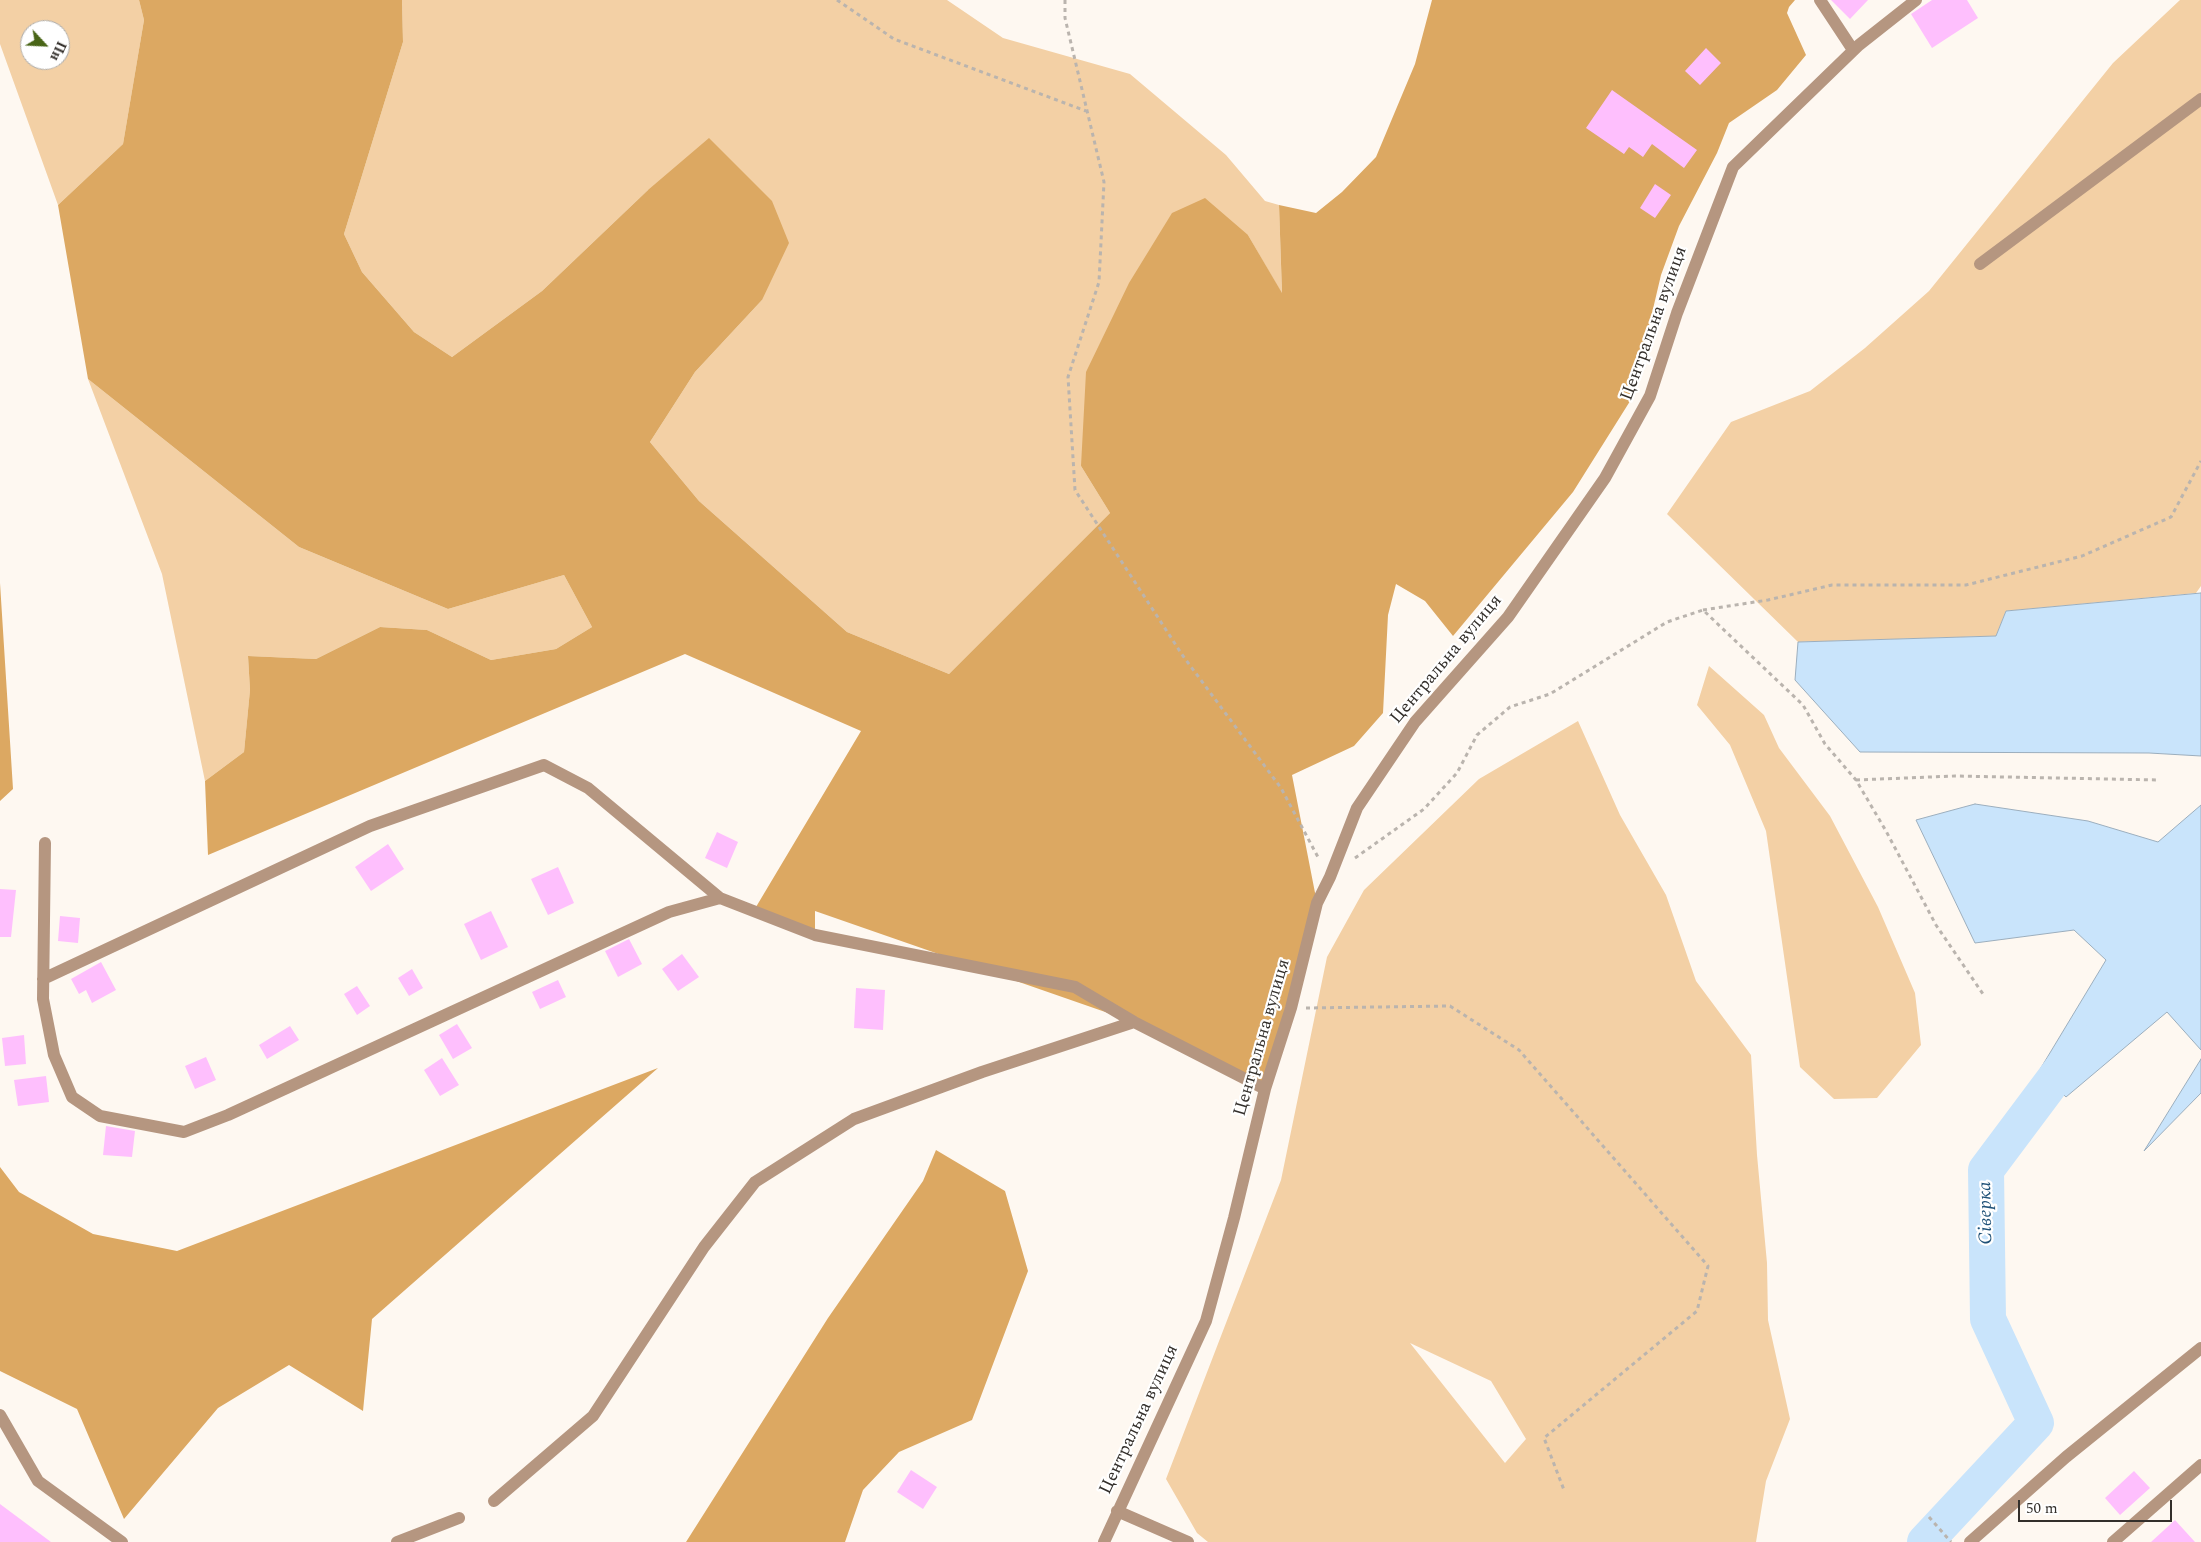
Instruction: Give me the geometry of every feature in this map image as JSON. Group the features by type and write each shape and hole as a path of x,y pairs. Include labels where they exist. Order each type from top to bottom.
{"street":[{"path":"1820,0 1853,50"},
{"name":"Центральна вулиця","path":"1104,1542 1206,1320 1234,1218 1265,1089 1290,1008 1317,903 1330,878 1357,808 1415,722 1508,617 1605,478 1650,396 1678,313 1733,167 1853,50 1916,0"},
{"path":"1980,264 2201,99"},
{"path":"43,979 370,826 544,765 588,788 720,898 814,935 1075,987 1134,1022 1265,1089"},
{"path":"44,843 43,999 54,1055 72,1097 100,1116 184,1132 228,1115 669,912 720,898"},
{"path":"494,1501 592,1416 704,1247 756,1182 854,1119 982,1072 1134,1022"},
{"path":"1970,1542 2066,1456 2201,1348"},
{"path":"0,1415 38,1481 122,1542"},
{"path":"2113,1542 2201,1465"},
{"path":"1117,1511 1188,1542"},
{"path":"397,1542 459,1518"}],"path":[{"path":"838,0 894,39 1086,111"},
{"path":"1065,0 1065,18 1104,182 1099,282 1068,377 1075,490 1183,656 1281,788 1330,878"},
{"path":"1352,861 1424,809 1457,772 1477,734 1510,707 1550,694 1667,622 1703,610 1768,600 1832,585 1966,585 2082,556 2171,517 2201,461"},
{"path":"1703,610 1803,705 1825,744 1856,780 1886,831 1936,925 1985,997"},
{"path":"1856,780 1954,776 2159,780"},
{"path":"1290,1008 1450,1006 1519,1050 1708,1266 1697,1311 1544,1438 1564,1490"},
{"path":"1929,1517 1951,1542"}],"shaded area":[{"path":"0,0 139,0 144,20 123,144 58,205 0,44"},
{"path":"139,0 402,0 403,42 344,234 362,272 414,332 452,357 542,291 648,190 709,138 772,201 789,243 762,300 695,372 650,442 699,501 847,632 949,674 1110,513 1081,466 1086,372 1129,283 1172,213 1205,198 1248,235 1282,293 1279,205 1316,213 1342,192 1376,157 1415,64 1432,0 1795,0 1787,13 1806,55 1777,90 1729,123 1717,153 1679,226 1661,275 1632,398 1573,492 1453,636 1425,601 1396,584 1388,615 1383,713 1354,746 1292,775 1317,903 1265,1089 1134,1022 815,911 815,935 753,912 861,731 685,654 208,855 205,781 244,752 250,690 248,656 316,659 380,627 427,630 491,660 556,649 592,627 564,575 448,609 299,547 88,379 58,205 123,144 144,20"},
{"path":"402,0 947,0 1003,38 1130,74 1226,155 1265,201 1279,205 1282,294 1248,235 1081,466 1110,513 949,674 847,632 699,501 650,442 695,372 762,300 648,190 542,291 452,357 414,332 362,272 344,234 403,42"},
{"path":"2180,0 2201,0 2201,586 2196,593 2006,611 1996,636 1798,642 1667,514 1731,422 1810,391 1865,348 1929,291 2113,63"},
{"path":"88,379 299,547 448,609 564,575 592,627 556,649 491,660 427,630 380,627 316,659 248,656 250,690 244,752 205,781 162,574"},
{"path":"0,583 13,789 0,801"},
{"path":"1709,666 1764,715 1779,748 1830,816 1878,907 1915,993 1921,1045 1877,1098 1834,1099 1800,1067 1766,831 1730,745 1697,705"},
{"path":"1578,721 1620,815 1666,895 1696,981 1751,1055 1757,1155 1767,1263 1768,1320 1790,1419 1766,1481 1756,1542 1208,1542 1197,1533 1166,1479 1281,1180 1327,957 1364,890 1479,779","holes":["1410,1343 1491,1381 1526,1439 1505,1463"]},
{"path":"658,1068 372,1319 363,1411 289,1365 218,1408 124,1519 77,1409 0,1371 0,1167 19,1192 93,1234 177,1251"},
{"path":"936,1150 1005,1191 1028,1271 972,1420 899,1452 863,1490 845,1542 686,1542 828,1318 923,1181"}],"water":[{"path":"2201,593 2201,756 2149,753 1860,752 1795,680 1798,642 1996,636 2006,611"},
{"path":"1975,804 2088,821 2158,842 2201,805 2201,1050 2167,1012 2066,1097 2039,1071 2106,960 2074,930 1975,943 1916,820"},
{"path":"2201,1059 2201,1093 2144,1151"}],"building":[{"path":"1831,0 1868,0 1850,19"},
{"path":"1932,0 1967,0 1978,18 1932,48 1911,14"},
{"path":"1706,48 1721,63 1700,85 1685,71"},
{"path":"1612,90 1697,150 1684,168 1652,144 1643,157 1629,147 1624,154 1586,128"},
{"path":"1655,184 1671,195 1655,218 1640,208"},
{"path":"717,832 738,842 727,868 705,858"},
{"path":"388,844 404,869 371,891 355,867"},
{"path":"558,867 574,903 548,915 531,879"},
{"path":"0,889 16,890 11,937 0,937"},
{"path":"491,911 508,947 481,960 464,924"},
{"path":"60,916 80,918 78,943 58,941"},
{"path":"629,939 642,964 618,977 605,951"},
{"path":"682,954 699,977 678,991 662,969"},
{"path":"101,962 116,990 92,1003 86,990 79,994 71,979"},
{"path":"412,969 423,988 409,996 398,978"},
{"path":"558,980 566,997 540,1009 532,992"},
{"path":"357,986 370,1006 357,1015 344,994"},
{"path":"856,988 885,990 883,1030 854,1028"},
{"path":"457,1024 472,1048 453,1059 439,1035"},
{"path":"290,1026 299,1040 267,1059 259,1045"},
{"path":"24,1035 26,1064 5,1066 2,1038"},
{"path":"206,1057 216,1080 195,1089 185,1066"},
{"path":"442,1058 459,1085 440,1096 424,1070"},
{"path":"46,1076 49,1102 18,1106 14,1080"},
{"path":"106,1126 135,1131 132,1157 103,1155"},
{"path":"911,1470 937,1487 923,1509 897,1492"},
{"path":"2134,1471 2150,1488 2120,1515 2105,1498"},
{"path":"0,1504 51,1542 0,1542"},
{"path":"2175,1520 2195,1542 2151,1542"}],"waterway":[{"name":"Сіверка","path":"1925,1542 2036,1423 1988,1319 1986,1170 2081,1043"}]}
